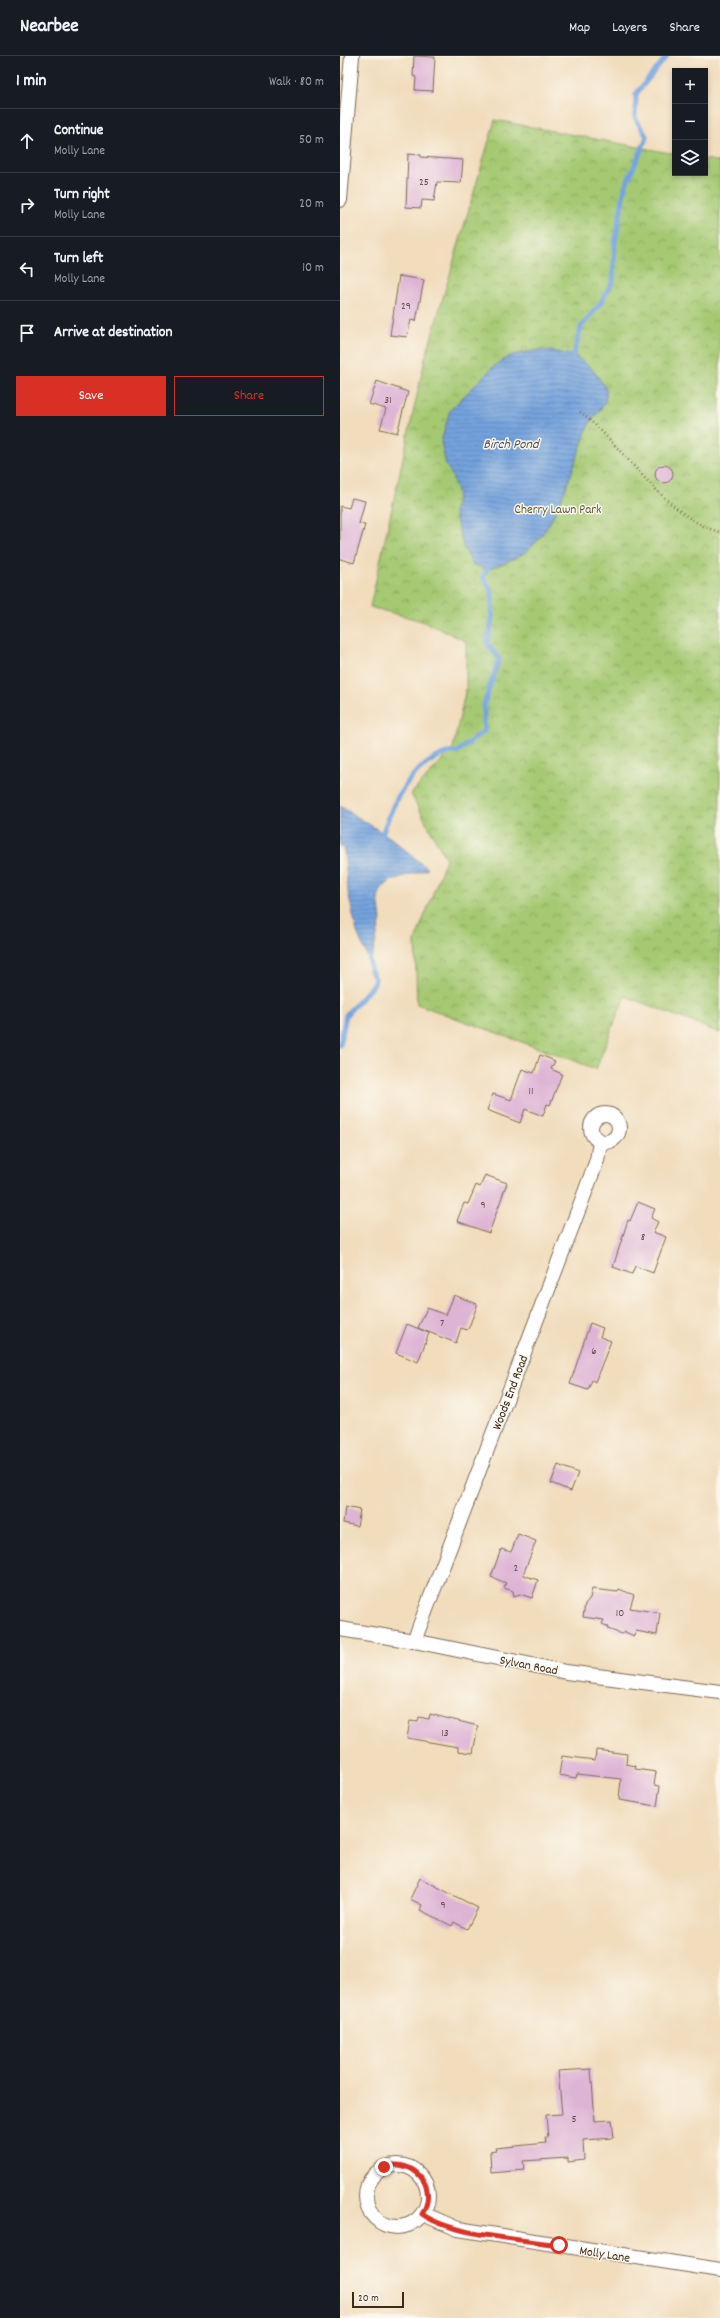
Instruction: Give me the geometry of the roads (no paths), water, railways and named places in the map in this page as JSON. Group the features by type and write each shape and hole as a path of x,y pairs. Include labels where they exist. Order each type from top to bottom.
{"street":[{"path":"340,200 352,56"},
{"name":"Woods End Road","path":"414,1641 581,1203 597,1160 600,1142"},
{"name":"Sylvan Road","path":"340,1629 414,1641 566,1672 720,1692"},
{"path":"394,2164 404,2165 414,2170 422,2178 427,2187 427,2204 422,2214 414,2222 403,2227 392,2227 376,2219 369,2210 365,2198 366,2187 372,2176 384,2167 394,2164"},
{"name":"Molly Lane","path":"422,2214 458,2229 720,2270"}],"water":[{"name":"Birch Pond","path":"538,350 573,356 588,365 606,390 605,401 588,427 564,493 548,526 539,539 528,550 519,556 487,570 472,564 463,546 454,512 458,494 451,473 446,465 441,442 450,410 495,365 512,355"},
{"path":"340,806 391,838 428,869 392,880 382,888 378,897 381,920 372,957 369,958 357,932 348,892 344,850 340,845"}],"waterway":[{"path":"572,360 581,327 600,304 613,281 615,242 625,187 647,137 635,118 636,94 667,56"},
{"path":"380,840 398,796 419,769 445,753 457,752 484,731 484,704 499,659 487,643 492,620 492,592 483,577 489,565"},
{"path":"340,1045 346,1015 374,984 375,978 370,969 369,951"}],"park label":[{"name":"Cherry Lawn Park","path":"558,508"}]}
